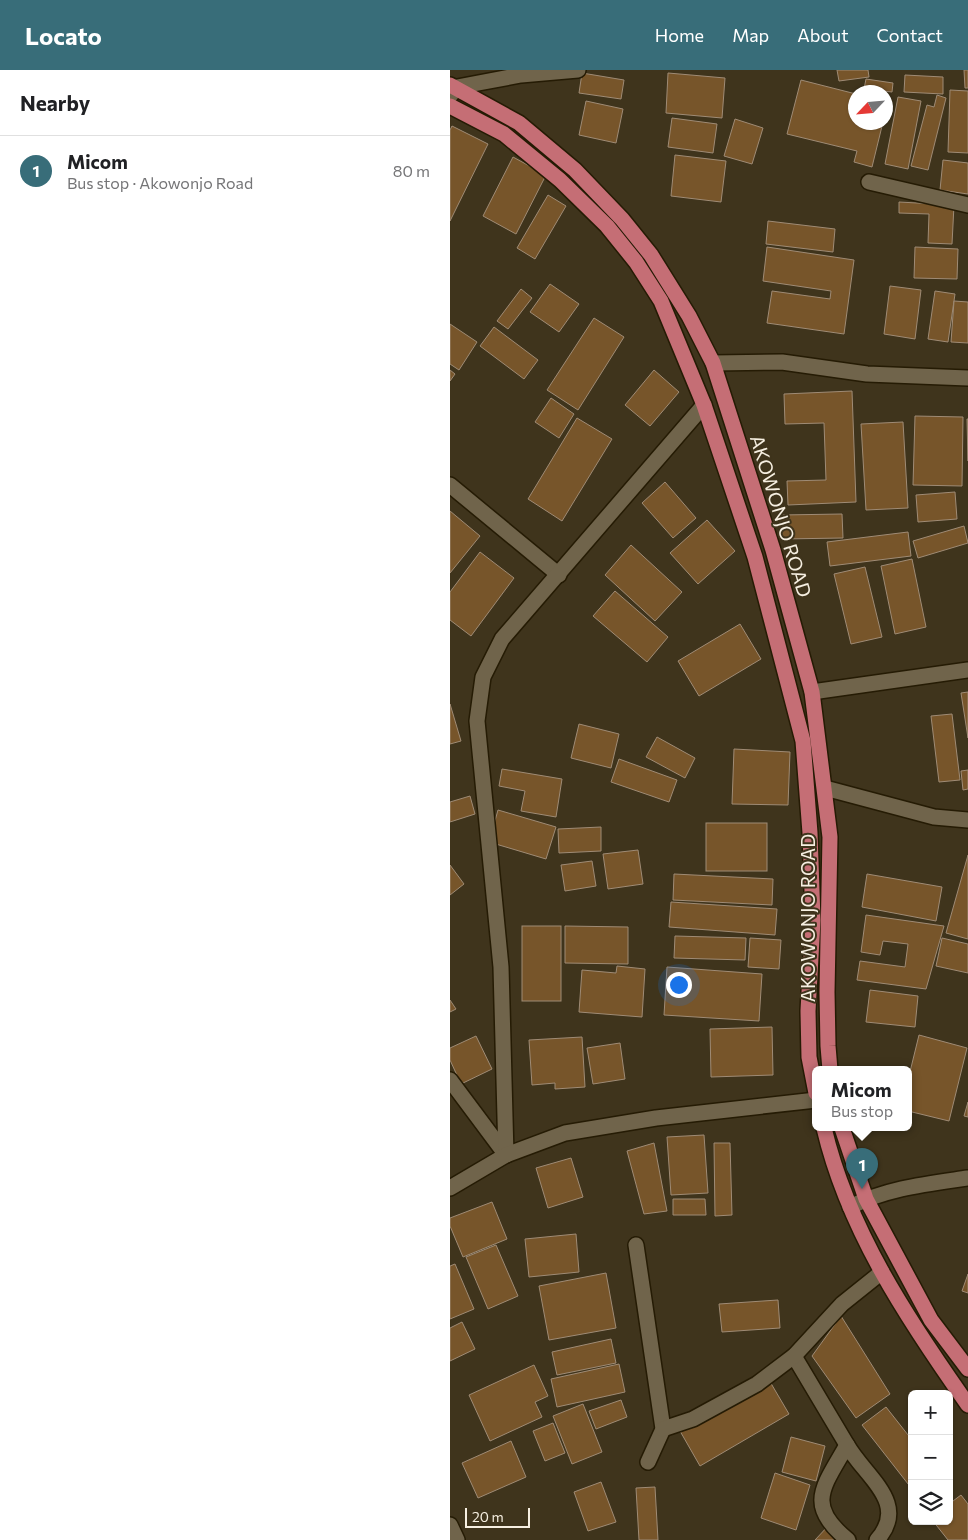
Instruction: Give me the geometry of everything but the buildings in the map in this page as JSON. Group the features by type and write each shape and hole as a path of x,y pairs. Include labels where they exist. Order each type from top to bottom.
{"main road":[{"name":"AKOWONJO ROAD","path":"452,89 519,123 575,170 622,219 651,255 690,316 713,363 773,550 812,692 830,837 827,992 830,1066"},
{"name":"AKOWONJO ROAD","path":"450,106 504,134 560,180 607,226 636,262 661,301 704,404 755,557 802,741 813,920 808,1011 809,1057 812,1072"},
{"path":"825,1131 850,1207 882,1272 924,1343 968,1405"},
{"path":"843,1131 866,1199 931,1320 968,1369"}],"street":[{"path":"452,89 521,75 578,70"},
{"path":"869,182 968,205"},
{"path":"713,363 782,362 867,374 968,378"},
{"path":"506,1155 501,967 477,721 483,677 502,639 559,575 704,404"},
{"path":"450,485 559,575"},
{"path":"812,692 968,670"},
{"path":"825,788 934,817 968,820"},
{"path":"450,1080 506,1155"},
{"path":"450,1188 506,1155 565,1132 656,1118 812,1100"},
{"path":"850,1207 866,1199 912,1186 968,1178"},
{"path":"636,1245 663,1429 648,1462"},
{"path":"663,1429 693,1419 749,1388 794,1356 842,1304 882,1272"},
{"path":"794,1356 847,1445 860,1465 874,1480 890,1508 890,1518 885,1530 877,1540"},
{"path":"847,1445 824,1490 822,1507 824,1516 848,1540"},
{"path":"450,1525 457,1540"}],"place":[{"name":"Micom","path":"862,1189"}]}
